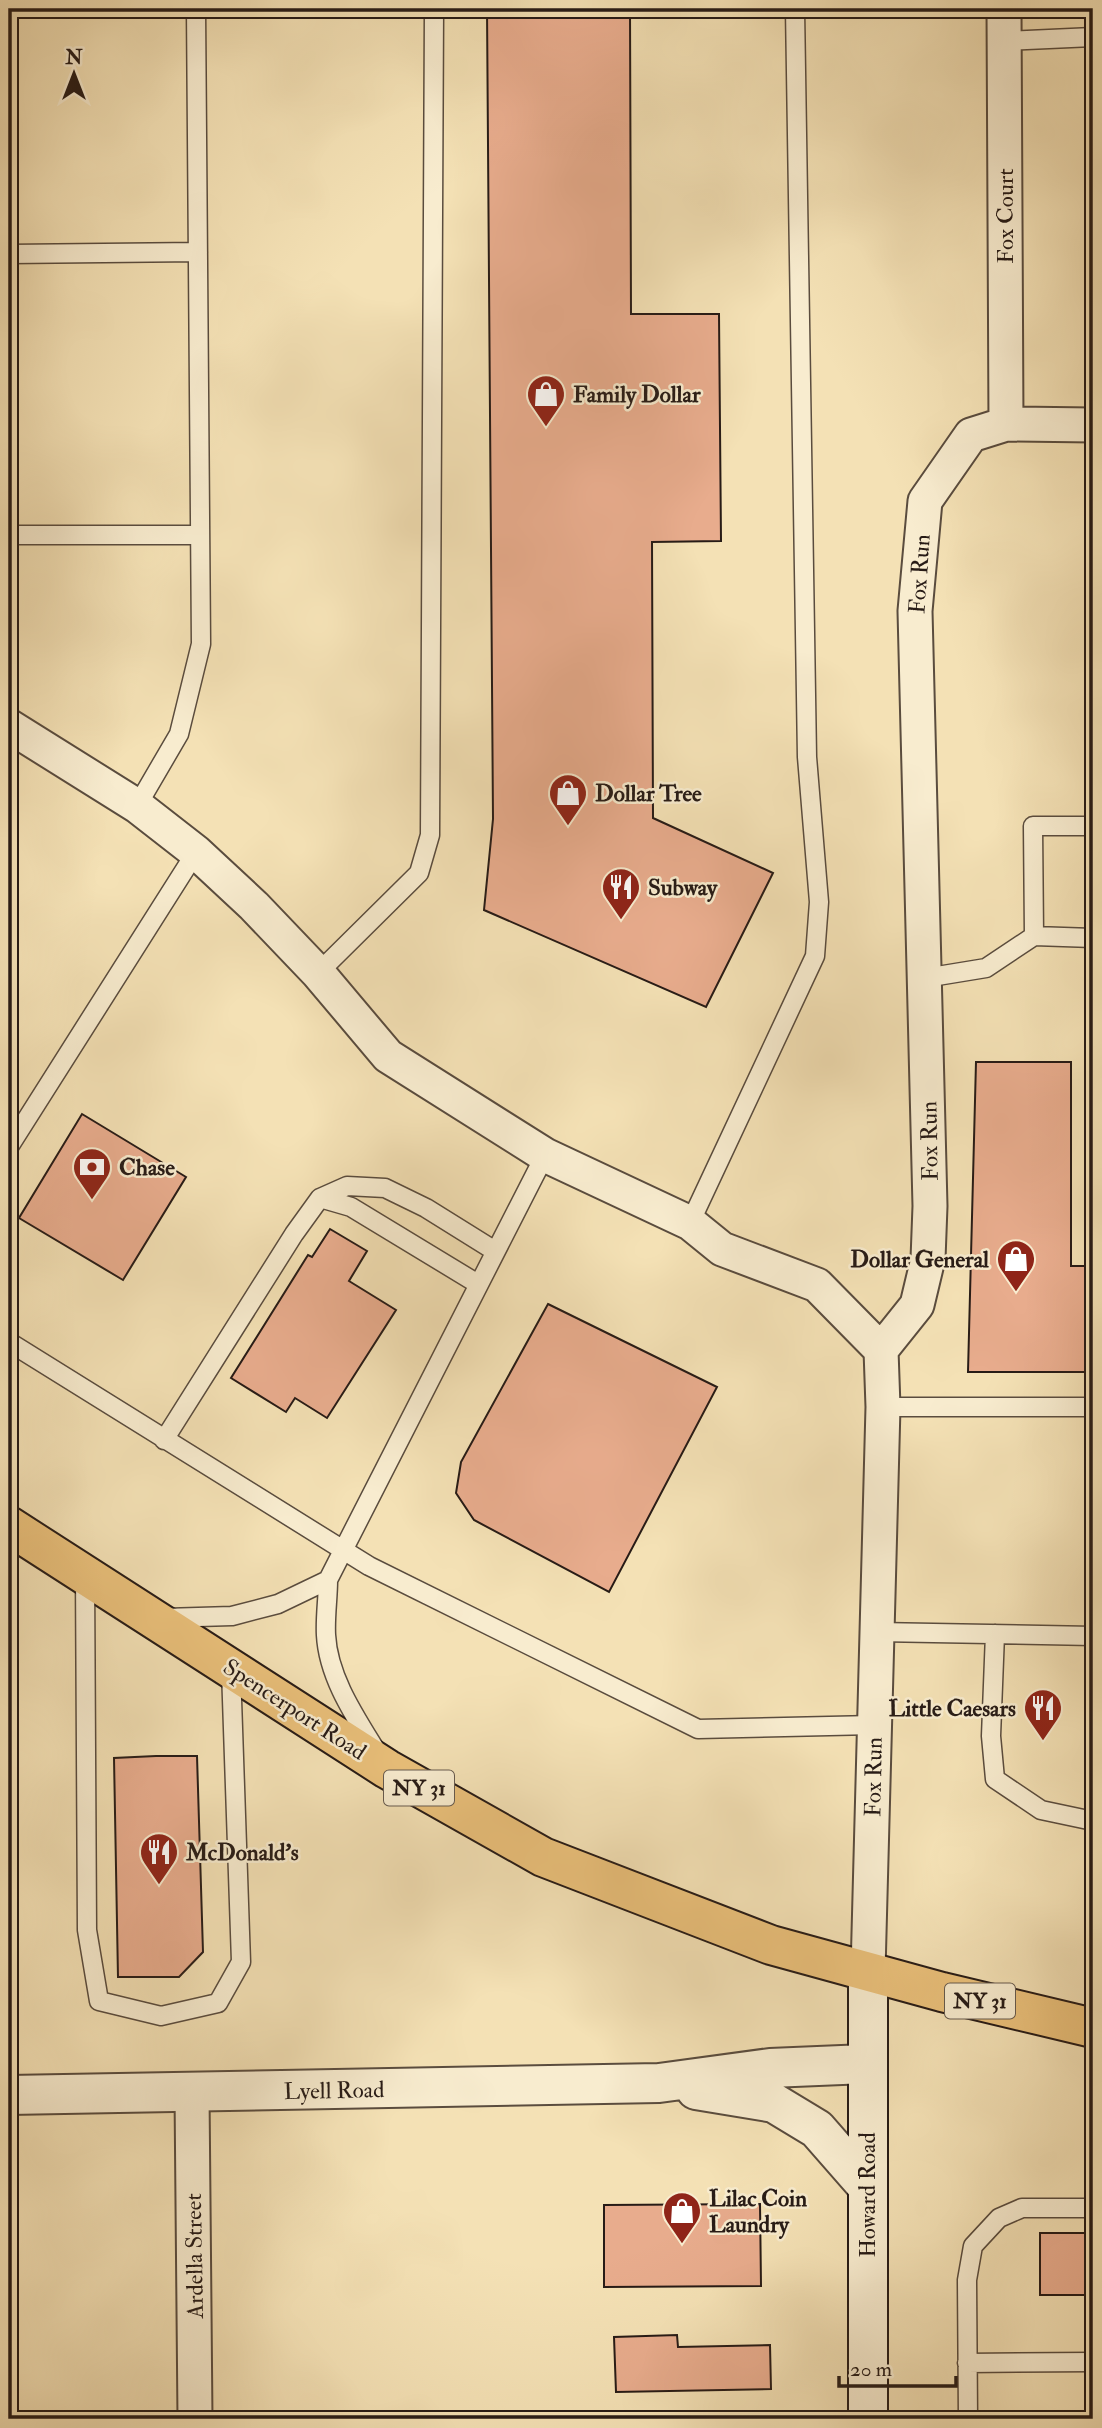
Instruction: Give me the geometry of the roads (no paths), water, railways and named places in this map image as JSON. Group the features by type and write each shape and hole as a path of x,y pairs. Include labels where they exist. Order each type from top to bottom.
{"main road":[{"name":"Spencerport Road","path":"9,1526 387,1769 544,1857 753,1939 868,1971"},
{"name":"NY 31","path":"868,1971 942,1992 1093,2028"}],"street":[{"name":"Fox Court","path":"1004,9 1006,424"},
{"name":"Fox Run","path":"868,1971 883,1407 881,1350 917,1305 928,1259 930,1206 915,611 925,501 971,435 1006,424 1093,425"},
{"path":"9,726 137,806 196,852 254,906 317,973 388,1056 545,1155 690,1223 722,1250 817,1285 881,1350"},
{"name":"Howard Road","path":"868,1971 868,2419"},
{"name":"Lyell Road","path":"9,2095 659,2083 770,2068 866,2064"},
{"name":"Lyell Road","path":"659,2083 774,2104 817,2129 866,2185"},
{"name":"Ardella Street","path":"192,2093 195,2419"}],"lane":[{"path":"137,806 179,734 194,682 201,644 196,9"},
{"path":"317,973 419,873 430,835 434,9"},
{"path":"690,1223 815,956 819,902 807,757 795,9"},
{"path":"1004,41 1093,37"},
{"path":"9,254 198,252"},
{"path":"9,535 201,535"},
{"path":"1034,936 1032,826 1093,826"},
{"path":"9,1147 196,852"},
{"path":"925,978 986,968 1034,936 1093,938"},
{"path":"387,1769 351,1710 332,1666 326,1636 328,1580 545,1155"},
{"path":"164,1440 294,1234 320,1198 346,1186 385,1188 426,1208 495,1251"},
{"path":"320,1198 361,1212 478,1284"},
{"path":"9,1342 344,1552 698,1729 874,1725"},
{"path":"883,1407 1093,1407"},
{"path":"85,1574 87,1930 99,2001 162,2016 218,2003 241,1962 231,1668"},
{"path":"154,1619 232,1616 278,1604 328,1580"},
{"path":"877,1632 1093,1636"},
{"path":"995,1634 991,1736 995,1779 1041,1810 1093,1821"},
{"path":"968,2419 967,2280 973,2246 999,2218 1022,2208 1093,2208"},
{"path":"967,2363 1093,2362"}],"place":[{"name":"Family Dollar","path":"546,428"},
{"name":"Dollar Tree","path":"568,827"},
{"name":"Subway","path":"621,921"},
{"name":"Chase","path":"92,1201"},
{"name":"Dollar General","path":"1016,1293"},
{"name":"Little Caesars","path":"1043,1742"},
{"name":"McDonald's","path":"159,1886"},
{"name":"Lilac Coin Laundry","path":"682,2245"}]}
